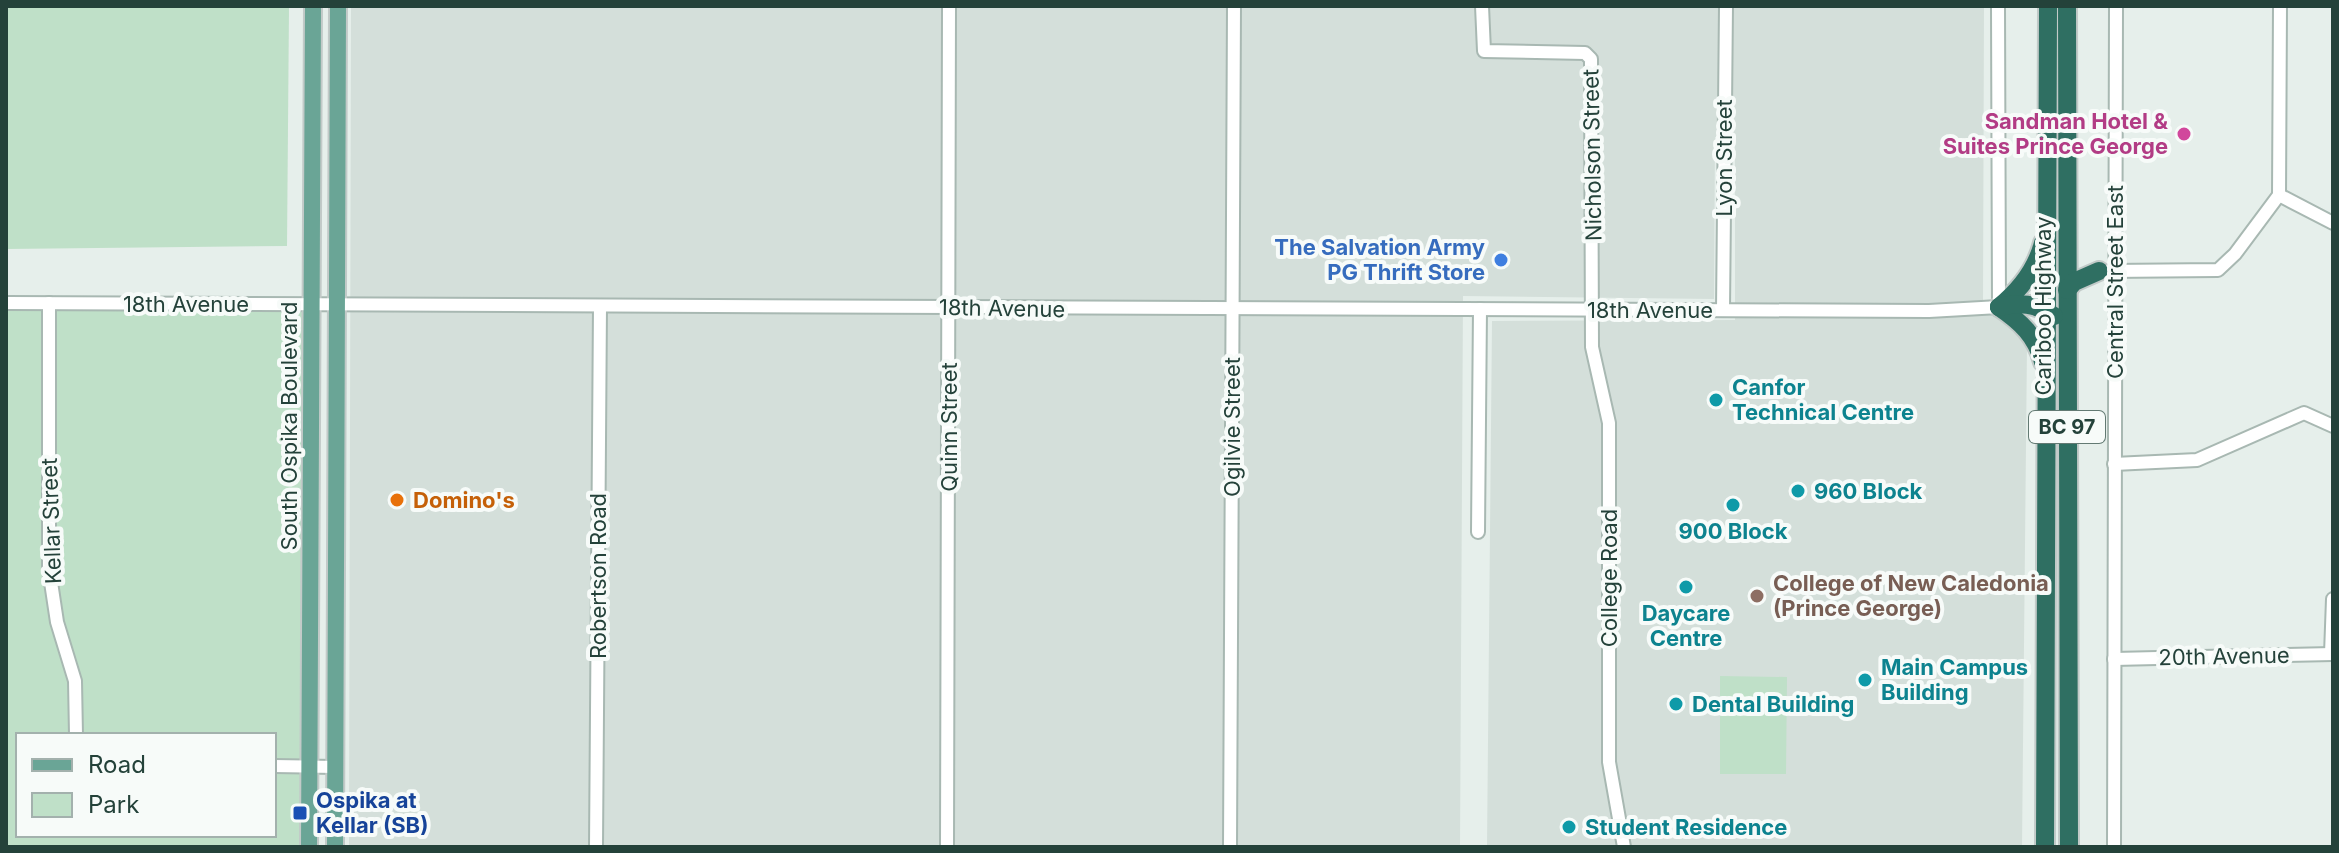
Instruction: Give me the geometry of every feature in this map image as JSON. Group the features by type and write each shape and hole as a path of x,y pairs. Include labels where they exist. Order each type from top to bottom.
{"highway":[{"name":"Cariboo Highway","path":"2045,847 2048,6"},
{"name":"Cariboo Highway","path":"2067,6 2069,847"},
{"path":"1999,307 2022,287 2032,271 2047,229"},
{"path":"2067,252 2106,271"},
{"path":"2067,290 2074,282 2106,271"},
{"path":"1999,307 2028,304 2047,311 2057,318 2066,334"},
{"path":"1999,307 2027,328 2037,343 2047,373"}],"main road":[{"name":"South Ospika Boulevard","path":"309,847 313,6"},
{"path":"335,847 338,6"}],"street":[{"name":"Quinn Street","path":"947,847 949,6"},
{"name":"Ogilvie Street","path":"1230,847 1234,6"},
{"name":"Nicholson Street","path":"1482,6 1484,51 1585,53 1591,59 1593,309"},
{"name":"Lyon Street","path":"1723,310 1726,6"},
{"path":"1998,6 1999,307"},
{"name":"Central Street East","path":"2114,847 2114,464 2106,271 2116,6"},
{"path":"2106,271 2218,270 2235,254 2279,195 2280,6"},
{"path":"2279,195 2333,223"},
{"name":"18th Avenue","path":"6,303 1929,311 1999,307"},
{"name":"Kellar Street","path":"49,303 49,569 57,622 75,681 76,733"},
{"name":"Robertson Road","path":"596,847 600,306"},
{"path":"1478,532 1480,309"},
{"name":"College Road","path":"1593,309 1592,347 1609,423 1609,762 1624,847"},
{"path":"2114,464 2197,460 2304,413 2333,426"},
{"path":"2332,654 2333,599"},
{"name":"20th Avenue","path":"2114,659 2332,654"},
{"path":"276,766 335,767"}],"shaded area":[{"path":"351,6 1984,6 1983,304 2027,345 2022,847 1487,847 1492,321 1735,320 1735,138 1715,137 1714,299 1463,296 1460,847 349,847"}],"green space":[{"path":"6,6 289,6 287,246 6,249"},
{"path":"6,306 310,306 309,847 6,847"},
{"path":"1720,676 1787,677 1786,774 1720,774"}],"place":[{"name":"Sandman Hotel & Suites Prince George","path":"2184,134"},
{"name":"The Salvation Army PG Thrift Store","path":"1501,260"},
{"name":"Canfor Technical Centre","path":"1716,400"},
{"name":"960 Block","path":"1798,491"},
{"name":"Domino's","path":"397,500"},
{"name":"900 Block","path":"1733,505"},
{"name":"Daycare Centre","path":"1686,587"},
{"name":"College of New Caledonia (Prince George)","path":"1757,596"},
{"name":"Main Campus Building","path":"1865,680"},
{"name":"Dental Building","path":"1676,704"},
{"name":"Ospika at Kellar (SB)","path":"300,813"},
{"name":"Student Residence","path":"1569,827"}]}
